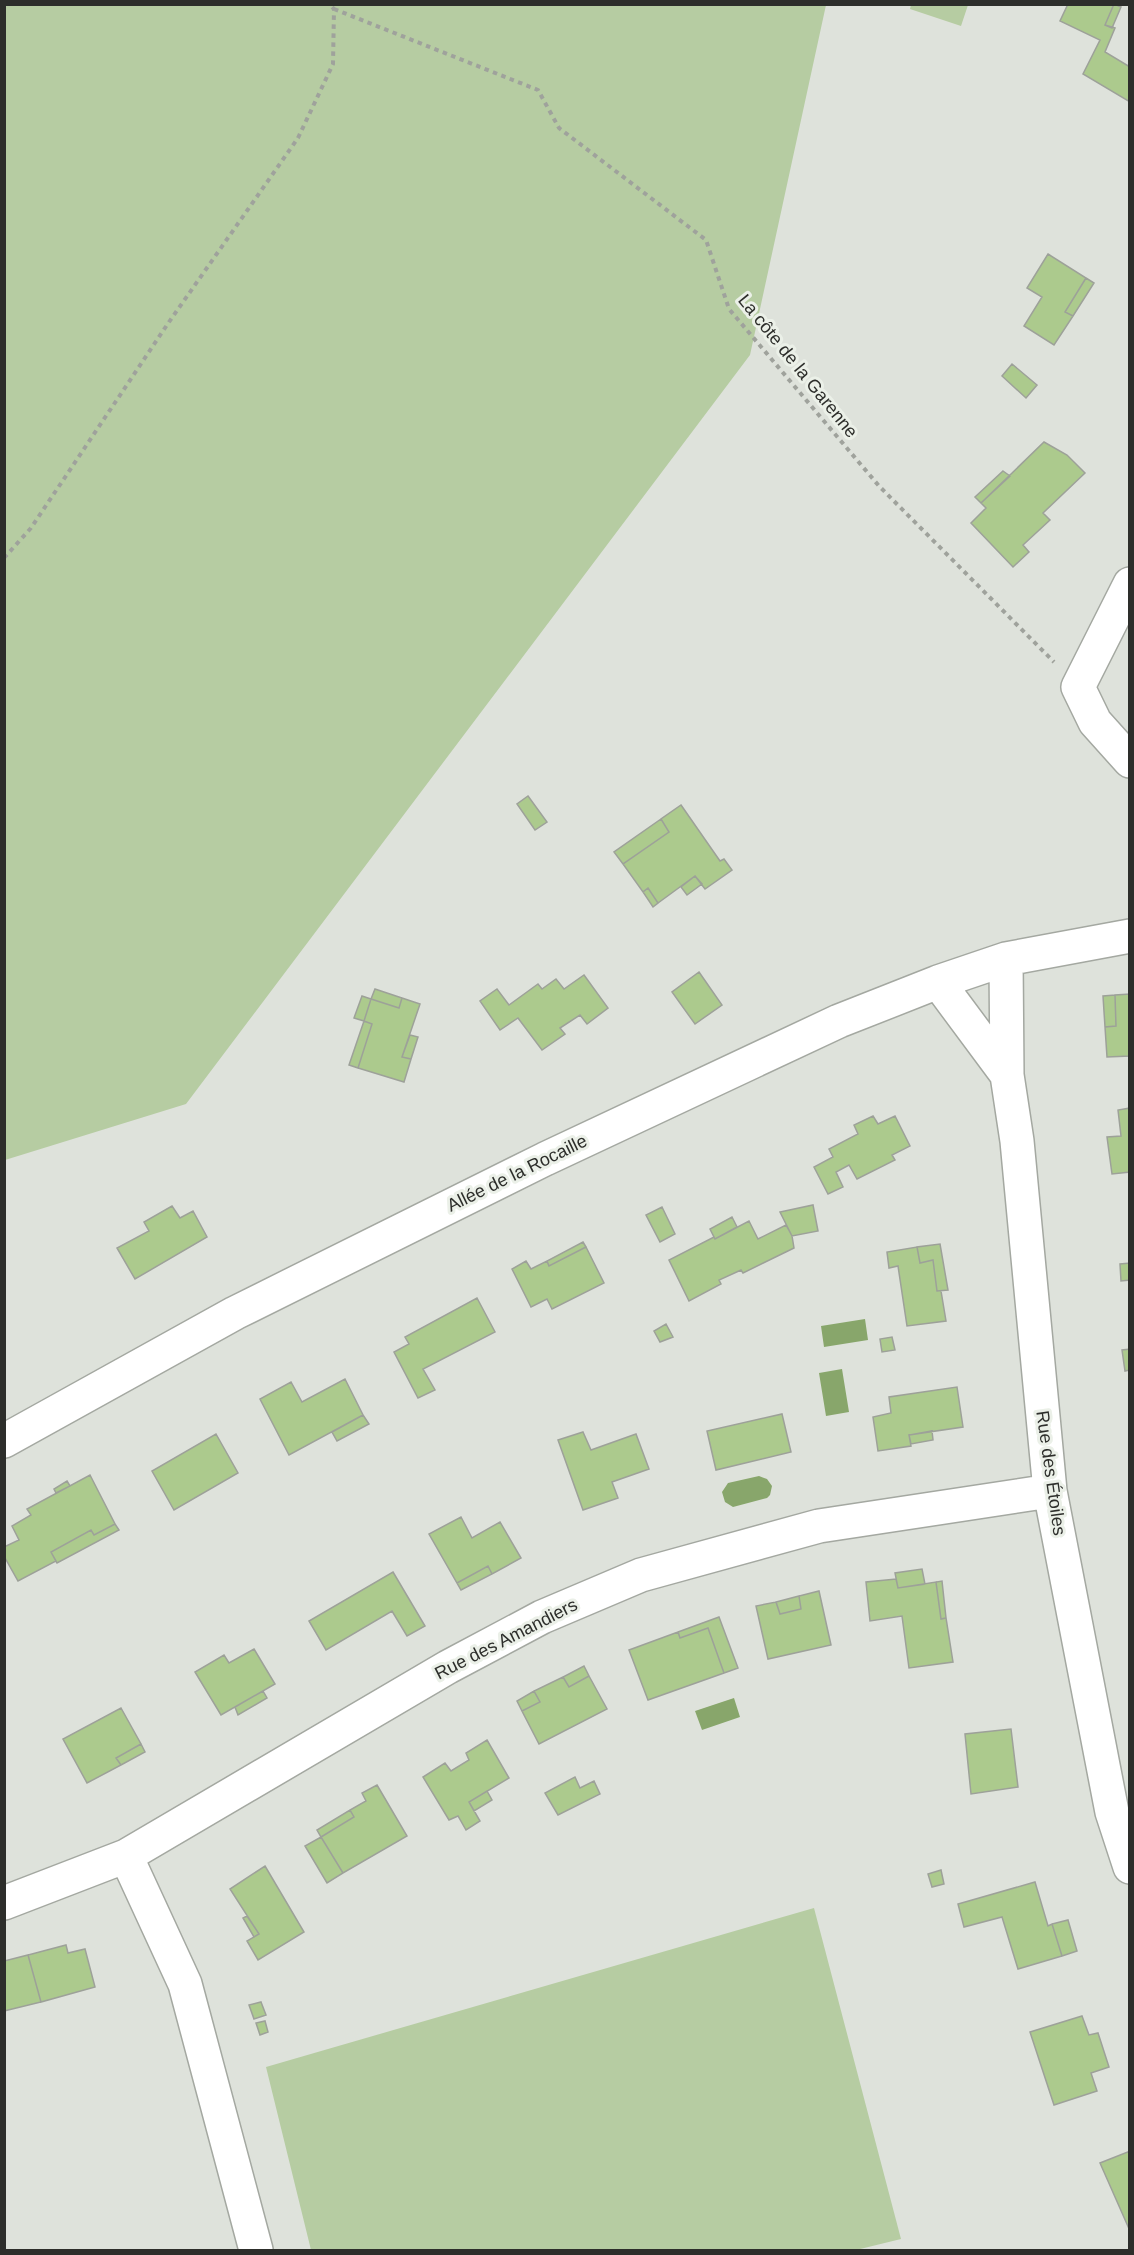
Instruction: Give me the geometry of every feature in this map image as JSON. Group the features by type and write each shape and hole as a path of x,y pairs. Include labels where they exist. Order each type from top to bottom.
{"street":[{"path":"1130,584 1078,687 1095,722 1130,761"},
{"name":"Allée de la Rocaille","path":"4,1441 235,1313 534,1164 839,1021 938,982 1006,959 1130,936"},
{"name":"Rue des Étoiles","path":"1006,959 1007,1075 1017,1141 1050,1491 1112,1812 1130,1867"},
{"path":"938,982 1007,1075"},
{"name":"Rue des Amandiers","path":"4,1903 126,1856 448,1667 542,1617 642,1575 819,1526 1050,1491"},
{"path":"126,1856 185,1984 256,2250"}],"path":[{"path":"4,558 31,528 169,322 298,138 333,64 333,9 329,4"},
{"name":"La côte de la Garenne","path":"333,9 538,90 559,128 706,240 729,309 879,486 1078,687"}],"shaded area":[{"path":"5,4 826,5 750,355 186,1104 5,1160"},
{"path":"911,4 968,5 961,26 910,9"},
{"path":"865,1319 868,1340 824,1347 821,1326"},
{"path":"842,1369 849,1412 826,1416 819,1373"},
{"path":"759,1476 767,1479 772,1486 767,1498 733,1507 725,1502 722,1492 728,1483"},
{"path":"734,1698 740,1717 702,1730 695,1711"},
{"path":"814,1908 901,2239 856,2250 311,2250 266,2067"}],"building":[{"path":"1068,4 1114,4 1105,25 1115,28 1105,52 1130,67 1130,102 1083,74 1100,40 1060,21"},
{"path":"1114,4 1121,7 1112,28 1105,25"},
{"path":"1048,254 1086,278 1065,312 1073,316 1054,345 1024,326 1042,297 1027,288"},
{"path":"1086,278 1094,283 1073,316 1065,312"},
{"path":"1012,364 1037,385 1026,398 1002,376"},
{"path":"1044,442 1067,455 1085,473 1043,513 1050,520 1023,545 1029,552 1013,567 971,523 986,508 981,503"},
{"path":"1003,471 1010,476 981,503 975,497"},
{"path":"528,796 547,822 535,830 517,804"},
{"path":"681,805 720,861 724,859 732,870 705,889 695,876 658,903 648,888 643,892 623,864 669,832 661,819"},
{"path":"661,819 669,832 623,864 614,852"},
{"path":"695,876 702,884 687,895 681,887"},
{"path":"648,888 658,903 653,907 643,892"},
{"path":"699,972 722,1005 695,1024 672,992"},
{"path":"584,975 608,1008 587,1024 580,1015 560,1028 565,1034 542,1050 518,1018 500,1030 480,1001 497,989 509,1005 538,984 542,989 556,979 564,989"},
{"path":"375,989 402,998 399,1008 371,999"},
{"path":"1130,994 1130,1056 1107,1057 1105,1027 1116,1026 1115,995"},
{"path":"1115,995 1116,1026 1105,1027 1103,996"},
{"path":"362,996 371,999 364,1021 354,1018"},
{"path":"402,998 420,1004 402,1057 411,1059 404,1082 358,1068 372,1024 364,1021 371,999 399,1008"},
{"path":"364,1021 372,1024 358,1068 349,1065"},
{"path":"410,1035 418,1037 411,1059 402,1057"},
{"path":"1130,1108 1130,1172 1112,1174 1107,1137 1121,1136 1118,1110"},
{"path":"873,1116 878,1124 895,1116 910,1146 892,1155 895,1160 857,1179 849,1165 836,1172 843,1187 828,1194 814,1167 833,1157 829,1149 858,1134 854,1125"},
{"path":"813,1205 818,1231 792,1236 780,1212"},
{"path":"172,1206 180,1218 193,1211 207,1237 135,1279 117,1248 149,1231 144,1222"},
{"path":"662,1207 675,1234 660,1242 646,1215"},
{"path":"732,1217 737,1227 715,1239 710,1229"},
{"path":"749,1221 758,1239 786,1225 792,1236 794,1248 743,1273 741,1270 719,1280 721,1284 689,1301 669,1260"},
{"path":"583,1242 586,1247 549,1266 547,1261"},
{"path":"940,1244 948,1290 937,1291 933,1260 920,1263 917,1247"},
{"path":"586,1247 604,1283 552,1309 547,1299 531,1307 512,1269 526,1261 531,1269 547,1261 549,1266"},
{"path":"917,1247 920,1263 933,1260 937,1291 941,1291 946,1321 907,1326 898,1266 889,1268 887,1252"},
{"path":"1130,1263 1130,1280 1121,1281 1120,1264"},
{"path":"477,1298 495,1332 423,1369 435,1390 418,1398 394,1352 409,1344 405,1337"},
{"path":"666,1324 673,1337 660,1342 654,1331"},
{"path":"892,1337 895,1350 882,1352 880,1339"},
{"path":"1130,1349 1130,1370 1125,1371 1122,1350"},
{"path":"345,1379 363,1415 289,1455 260,1399 291,1382 302,1402"},
{"path":"957,1387 963,1427 909,1435 911,1446 878,1451 873,1417 891,1413 889,1397"},
{"path":"782,1414 791,1452 716,1470 707,1431"},
{"path":"363,1415 369,1424 337,1441 332,1432"},
{"path":"932,1431 933,1440 911,1444 909,1435"},
{"path":"583,1432 591,1450 636,1434 649,1469 612,1482 618,1498 583,1510 558,1440"},
{"path":"216,1434 238,1473 174,1510 152,1471"},
{"path":"90,1475 115,1524 94,1535 91,1530 51,1552 56,1561 18,1581 4,1556 4,1547 19,1540 12,1526 31,1515 27,1509"},
{"path":"67,1481 70,1486 56,1493 54,1489"},
{"path":"461,1517 472,1538 500,1522 521,1558 492,1574 488,1566 457,1583 429,1534"},
{"path":"115,1524 119,1530 57,1563 51,1552 91,1530 94,1535"},
{"path":"488,1566 492,1574 461,1590 457,1583"},
{"path":"922,1569 925,1584 898,1588 895,1573"},
{"path":"393,1572 425,1626 407,1636 392,1611 326,1650 309,1621"},
{"path":"896,1579 898,1588 936,1582 941,1619 946,1618 953,1662 909,1668 902,1616 870,1621 866,1582"},
{"path":"942,1581 946,1618 941,1619 936,1582"},
{"path":"819,1591 831,1645 768,1659 756,1606 776,1602 780,1614 801,1609 799,1596"},
{"path":"799,1596 801,1609 780,1614 776,1602"},
{"path":"719,1617 738,1668 724,1673 708,1628 680,1638 678,1632"},
{"path":"708,1628 724,1673 648,1700 629,1650 678,1632 680,1638"},
{"path":"254,1649 275,1684 221,1715 195,1672 224,1655 229,1663"},
{"path":"584,1666 589,1676 569,1687 563,1677"},
{"path":"589,1676 607,1709 539,1744 522,1711 540,1702 534,1691 563,1677 569,1687"},
{"path":"263,1691 267,1698 238,1715 235,1707"},
{"path":"534,1691 540,1702 522,1711 517,1701"},
{"path":"121,1708 141,1744 116,1758 121,1765 87,1783 63,1739"},
{"path":"1011,1729 1018,1787 971,1794 965,1734"},
{"path":"487,1740 509,1778 469,1802 480,1821 466,1830 458,1816 449,1820 423,1777 445,1763 451,1771 469,1760 466,1753"},
{"path":"141,1744 145,1752 121,1765 116,1758"},
{"path":"575,1777 580,1788 594,1781 600,1794 558,1815 545,1793"},
{"path":"377,1785 407,1836 343,1873 321,1837 354,1817 350,1810 366,1801 362,1793"},
{"path":"487,1791 492,1800 474,1811 469,1802"},
{"path":"350,1810 354,1817 321,1837 317,1830"},
{"path":"321,1837 343,1873 327,1883 305,1846"},
{"path":"265,1866 304,1932 258,1960 247,1941 259,1934 230,1889"},
{"path":"941,1870 944,1884 932,1887 928,1874"},
{"path":"1035,1882 1048,1926 1052,1924 1062,1956 1018,1969 1002,1917 964,1927 958,1904"},
{"path":"247,1916 259,1934 254,1937 243,1918"},
{"path":"1068,1920 1077,1951 1062,1956 1052,1924"},
{"path":"66,1945 68,1953 85,1949 95,1987 41,2002 28,1955"},
{"path":"28,1955 41,2002 4,2011 4,1961"},
{"path":"261,2002 266,2015 254,2019 249,2005"},
{"path":"1082,2016 1089,2035 1098,2033 1109,2067 1091,2073 1097,2091 1054,2105 1030,2032"},
{"path":"265,2021 268,2032 260,2035 256,2023"},
{"path":"1130,2151 1130,2231 1100,2163"}]}
